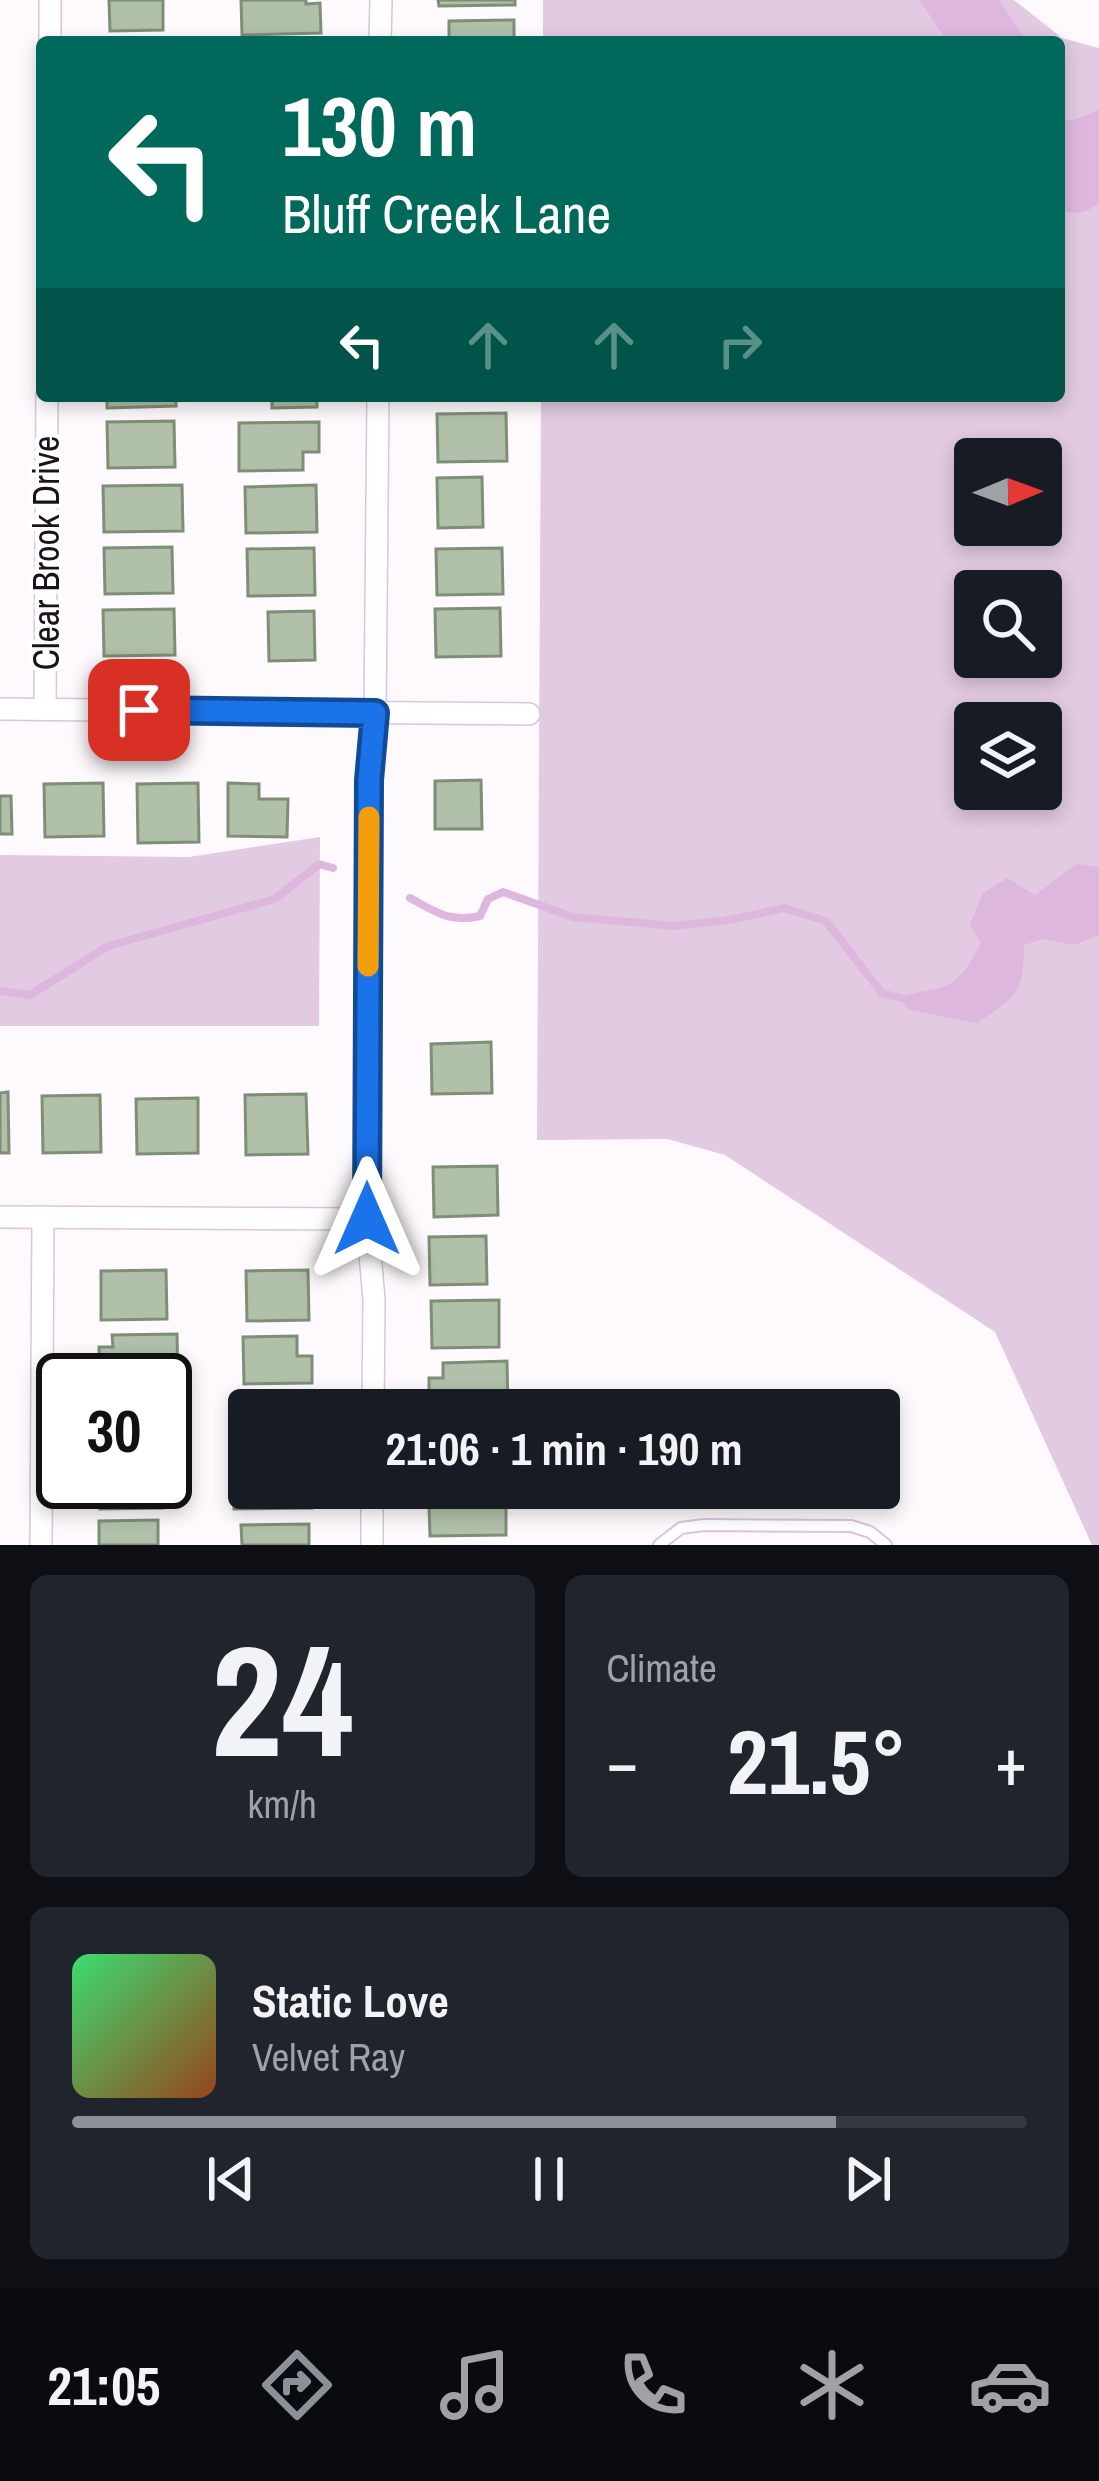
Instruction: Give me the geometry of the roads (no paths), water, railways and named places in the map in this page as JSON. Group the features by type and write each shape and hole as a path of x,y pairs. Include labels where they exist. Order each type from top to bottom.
{"street":[{"path":"50,0 50,36"},
{"path":"380,36 381,0"},
{"name":"Clear Brook Drive","path":"45,710 47,402"},
{"path":"373,1389 374,1300 367,1219 377,402"},
{"path":"0,709 530,714"},
{"path":"0,1217 367,1219"},
{"path":"41,1545 43,1217"},
{"path":"372,1509 372,1545"}],"lane":[{"path":"659,1545 682,1528 704,1525 851,1526 870,1532 886,1545"}],"waterway":[{"path":"0,991 30,995 108,946 275,899 319,864 333,868"},
{"path":"410,898 443,915 469,918 480,916 488,899 503,892 573,917 674,926 784,908 826,921 882,993 904,999"}]}
